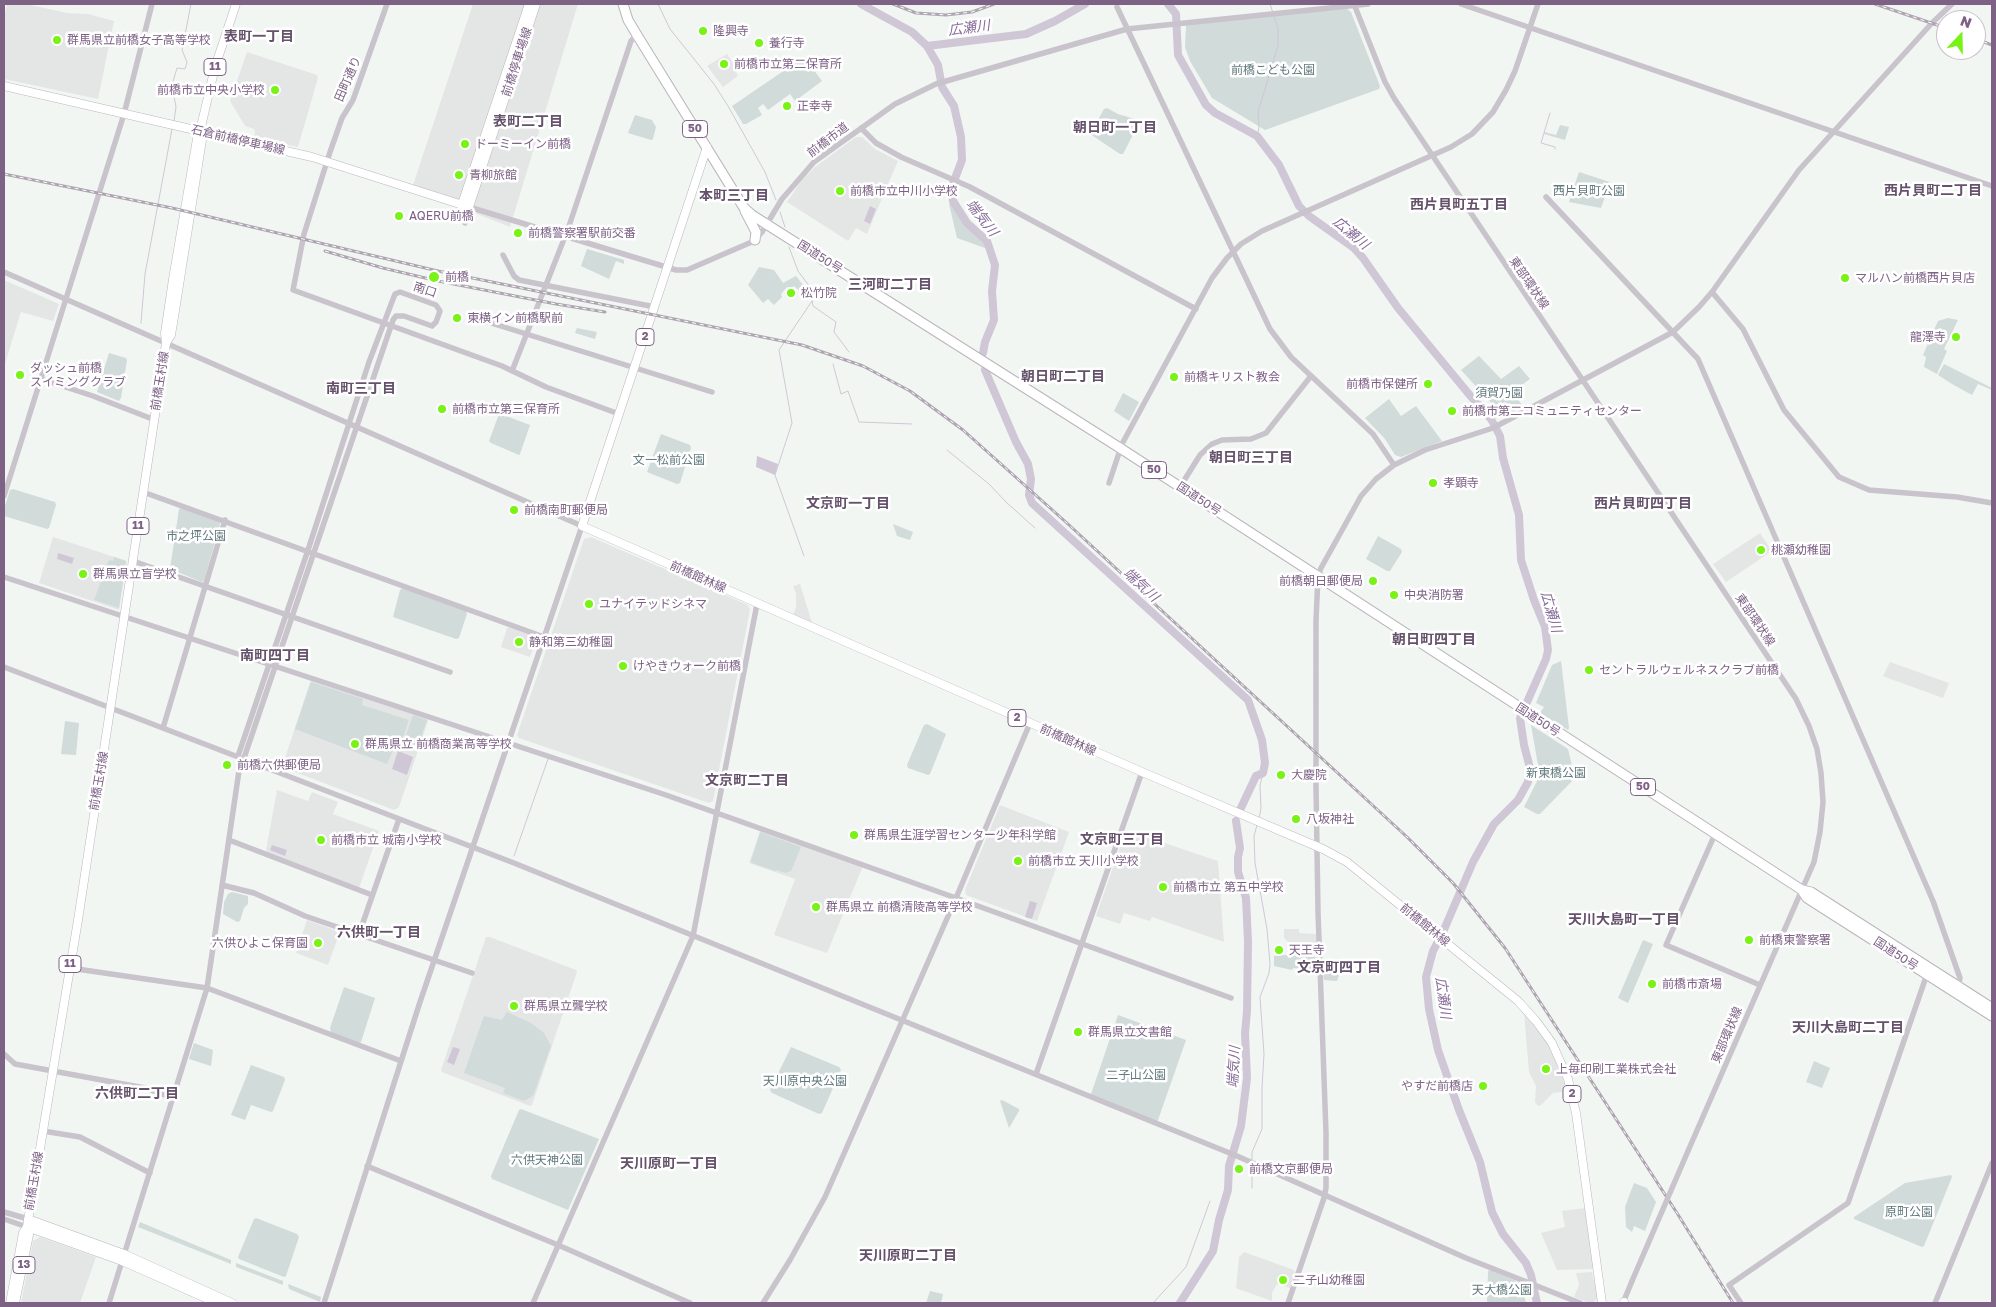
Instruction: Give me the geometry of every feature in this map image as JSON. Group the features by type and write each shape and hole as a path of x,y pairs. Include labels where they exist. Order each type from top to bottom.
{"highway":[{"name":"国道50号","path":"623,4 628,20 744,208 1120,448 1802,890 1811,892 1957,989 1992,1016"},
{"path":"744,208 746,216 756,232 755,240"},
{"name":"国道50号","path":"1802,890 1807,898 1927,974 1992,1008"}],"main road":[{"name":"前橋玉村線","path":"232,1303 123,1258 27,1223 70,968 166,343 173,279 196,139 200,131 212,79 236,4"},
{"name":"前橋停車場線","path":"466,205 529,4"},
{"name":"前橋停車場線","path":"466,205 536,4"},
{"name":"石倉前橋停車場線","path":"4,86 327,162 466,205"},
{"name":"2","path":"582,526 707,148"},
{"name":"前橋館林線","path":"582,526 1142,772 1318,847 1346,862 1524,1007 1542,1028 1562,1063 1576,1113 1601,1302"},
{"name":"13","path":"10,1303 23,1233 27,1223"},
{"name":"13","path":"15,1303 29,1235 27,1223"},
{"name":"前橋玉村線","path":"123,1258 217,1303"}],"street":[{"path":"4,496 124,114 152,4"},
{"name":"田町通り","path":"384,323 293,290 304,234 340,121 351,103 359,84 387,4"},
{"name":"前橋市道","path":"755,240 782,199 814,162 895,104 946,80 1127,29 1368,4"},
{"path":"1461,4 1992,186"},
{"path":"1109,483 1120,448 1212,278 1232,252 1248,239 1300,213 1451,147 1472,134 1493,112 1506,90 1515,71 1538,4"},
{"path":"1288,1303 1325,1194 1326,1133 1318,847 1316,621 1318,576 1362,496 1376,479 1394,464 1425,450 1500,425 1673,332 1712,292 1799,170 1932,23 1952,4"},
{"name":"東部環状線","path":"1355,5 1388,89 1796,699 1809,726 1820,763 1823,790 1817,848 1802,890 1624,1303"},
{"path":"1117,7 1270,329 1287,352 1373,434 1394,464"},
{"path":"512,371 568,229 626,57 633,38 637,35"},
{"path":"861,128 876,143 923,167 954,180 1196,309"},
{"path":"1546,197 1698,359 1933,901 1960,978 1957,989"},
{"path":"465,223 466,205 676,270 687,270 755,240"},
{"path":"503,255 516,279 655,307"},
{"path":"4,272 582,526 434,960 324,1303"},
{"name":"南口","path":"384,323 397,292 440,308 436,322 432,326 401,315 395,317 391,326"},
{"path":"1712,292 1743,329 1784,410 1839,477 1869,490 1957,497 1992,503"},
{"path":"488,322 712,392"},
{"path":"311,551 349,423 384,323 619,414"},
{"path":"109,1303 207,988 241,760 311,551 391,326"},
{"path":"1180,487 1200,455 1212,444 1222,440 1251,439 1266,433 1311,376"},
{"path":"41,379 93,396 154,420"},
{"path":"143,492 311,551 544,637"},
{"path":"163,728 191,638 224,520"},
{"path":"133,561 450,672"},
{"path":"4,577 717,813 1231,998"},
{"path":"533,1303 693,936 757,604"},
{"path":"4,667 473,848 1036,1074 1237,1156 1466,1258 1580,1303"},
{"path":"763,1303 826,1197 903,1022 1030,723"},
{"path":"1036,1074 1142,772"},
{"path":"359,934 399,819"},
{"path":"1715,834 1666,945 1760,985"},
{"path":"229,840 372,895"},
{"path":"222,885 254,893 305,916 472,973"},
{"path":"70,968 207,988 401,1061"},
{"path":"1741,1303 1729,1284 1848,1203 1927,974"},
{"path":"4,1054 15,1064 145,1088 173,1098"},
{"path":"43,1131 80,1137 150,1173"},
{"path":"1935,1303 1992,1163"},
{"path":"367,1166 558,1245 690,1303"},
{"path":"4,1212 27,1223"},
{"path":"4,1219 27,1223"}],"shaded area":[{"name":"群馬県立前橋女子高等学校","path":"7,4 26,4 67,13 88,14 114,21 98,99 4,79 4,18"},
{"path":"473,4 578,4 510,227 412,188"},
{"name":"前橋市立中央小学校","path":"247,52 317,75 318,78 298,147 254,138 254,129 245,126 230,101"},
{"path":"727,54 738,71 736,72 738,76 723,87 707,66"},
{"name":"前橋市立中川小学校","path":"856,137 862,137 875,149 898,161 867,234 856,228 848,241 787,202 802,180 815,167"},
{"path":"870,206 876,209 870,224 864,221"},
{"path":"4,280 59,304 53,321 21,312 4,367"},
{"path":"757,456 778,464 775,475 756,467"},
{"path":"1760,533 1772,551 1726,582 1713,564"},
{"name":"群馬県立盲学校","path":"53,537 127,561 119,610 39,583"},
{"path":"591,537 748,605 750,610 713,801 709,803 519,738 517,735 584,539"},
{"path":"58,553 74,558 72,564 57,559"},
{"path":"800,584 812,623 793,615 796,607 796,594 793,586"},
{"name":"静和第三幼稚園","path":"510,627 537,637 530,657 501,647 507,628"},
{"path":"1890,662 1949,683 1943,698 1883,676"},
{"name":"群馬県立 前橋商業高等学校","path":"312,681 427,719 428,721 399,807 394,810 282,767 310,682"},
{"path":"398,751 413,757 407,775 392,769"},
{"name":"前橋市立 城南小学校","path":"277,790 308,801 312,792 338,802 333,814 379,831 359,888 267,852"},
{"name":"前橋市立 天川小学校","path":"1000,805 1069,832 1037,921 966,895 965,890"},
{"name":"群馬県立 前橋清陵高等学校","path":"761,829 863,866 827,953 774,935 795,879 749,863"},
{"name":"前橋市立 第五中学校","path":"1126,830 1218,861 1224,942 1152,917 1150,921 1124,913 1120,924 1096,916"},
{"path":"272,845 287,850 285,856 270,850"},
{"path":"1030,901 1037,903 1032,919 1025,917"},
{"name":"六供ひよこ保育園","path":"307,920 340,932 328,965 296,953"},
{"path":"1284,929 1299,929 1299,933 1317,934 1317,945 1303,944 1302,947 1294,947 1284,938"},
{"name":"群馬県立聾学校","path":"486,937 576,970 577,972 532,1105 530,1106 441,1070"},
{"path":"1524,1013 1549,1046 1568,1091 1553,1093 1538,1106 1535,1102 1536,1086 1529,1072"},
{"path":"453,1047 460,1049 454,1065 447,1062"},
{"path":"1585,1208 1594,1267 1592,1269 1557,1270 1541,1233 1565,1227 1562,1211"},
{"path":"40,1237 96,1257 80,1303 21,1303 33,1241"},
{"path":"1244,1252 1294,1270 1290,1288 1277,1284 1272,1293 1272,1301 1236,1288 1239,1257"},
{"path":"1592,1272 1598,1298 1593,1303 1589,1303 1574,1297 1579,1285 1576,1273"}],"green space":[{"name":"前橋こども公園","path":"1346,8 1351,12 1380,86 1379,89 1265,130 1212,98 1190,61 1185,47 1186,25"},
{"path":"804,57 822,81 795,101 790,94 768,110 763,104 758,108 762,115 743,124 732,106"},
{"path":"1107,108 1118,114 1138,120 1139,123 1123,154 1120,154 1090,134 1104,109"},
{"path":"635,115 652,120 656,127 653,139 628,133"},
{"path":"1560,125 1569,127 1565,140 1544,134 1544,132 1556,135"},
{"name":"西片貝町公園","path":"1579,172 1610,182 1601,208 1569,202"},
{"path":"951,203 966,225 987,245 985,248 957,238 949,204"},
{"path":"587,249 624,260 624,264 616,261 609,279 581,266"},
{"path":"759,267 774,270 783,283 796,276 807,290 801,292 794,286 792,288 787,287 781,294 782,297 774,305 768,299 763,303 748,285"},
{"path":"1948,318 1958,320 1944,349 1947,351 1937,374 1924,367 1926,357 1923,355 1938,321"},
{"path":"577,328 597,332 595,339 575,333"},
{"path":"109,353 126,358 127,360 119,401 97,392"},
{"name":"須賀乃園","path":"1479,356 1501,379 1519,366 1530,379 1512,392 1523,406 1507,416 1502,415 1461,370"},
{"path":"1944,364 1992,388 1992,390 1978,384 1972,395 1938,375"},
{"path":"1123,393 1139,402 1129,421 1114,411"},
{"path":"1389,399 1401,416 1416,406 1442,441 1401,457 1395,455 1385,439 1365,418"},
{"path":"499,414 530,425 519,455 489,441"},
{"name":"文一松前公園","path":"661,434 690,445 691,448 680,483 677,484 647,472"},
{"path":"13,489 55,502 56,505 49,528 4,516 4,509 10,490"},
{"name":"市之坪公園","path":"181,508 220,524 204,581 202,582 170,569 179,509"},
{"path":"893,524 913,532 910,540 897,536"},
{"path":"1378,536 1401,549 1402,552 1390,571 1366,559"},
{"path":"114,557 126,561 119,608 94,600 109,560 113,561"},
{"path":"403,588 466,611 467,614 459,638 456,639 393,617 400,590"},
{"name":"新東橋公園","path":"1561,661 1568,730 1540,713 1544,707 1536,703 1552,665"},
{"path":"311,682 363,699 362,705 409,720 402,740 396,743 387,764 295,729"},
{"path":"413,715 427,720 418,746 404,741"},
{"path":"65,721 79,723 76,755 61,754"},
{"path":"927,724 946,734 928,775 908,768 907,765 924,725"},
{"name":"新東橋公園","path":"1531,725 1568,749 1575,778 1540,814 1524,807 1537,781 1539,771"},
{"path":"760,832 801,847 791,871 786,873 775,871 752,863"},
{"path":"232,892 248,896 248,904 244,908 240,921 237,922 223,914 224,902 228,894"},
{"path":"1643,940 1653,944 1628,1003 1618,998"},
{"path":"1303,944 1317,945 1317,954 1296,953 1296,947 1302,947"},
{"path":"1274,956 1317,957 1317,971 1293,968 1292,970 1274,966"},
{"path":"1323,972 1339,975 1337,981 1324,980"},
{"path":"344,987 375,998 361,1042 359,1043 331,1033 330,1028"},
{"path":"507,1012 531,1023 544,1033 551,1046 533,1096 524,1101 503,1093 505,1088 464,1073 484,1016 502,1020"},
{"name":"二子山公園","path":"1118,1015 1186,1040 1157,1123 1090,1097"},
{"path":"194,1043 213,1050 211,1066 189,1059"},
{"name":"天川原中央公園","path":"791,1047 839,1067 841,1070 822,1113 819,1114 772,1093 770,1090"},
{"path":"1814,1061 1830,1068 1822,1088 1806,1082"},
{"path":"251,1065 284,1077 285,1080 273,1111 251,1105 245,1120 231,1115"},
{"path":"1002,1100 1019,1109 1009,1128 1000,1101"},
{"name":"六供天神公園","path":"521,1109 599,1139 568,1210 492,1179 491,1176"},
{"name":"原町公園","path":"1951,1175 1952,1177 1922,1247 1854,1219 1854,1217 1905,1183"},
{"path":"1634,1183 1647,1188 1656,1202 1645,1231 1634,1226 1632,1232 1626,1227 1625,1207"},
{"path":"256,1218 297,1234 299,1237 286,1276 284,1277 238,1257"},
{"path":"140,1222 231,1260 231,1264 138,1227"},
{"path":"236,1263 283,1281 283,1285 236,1267"},
{"name":"天大橋公園","path":"1490,1270 1521,1283 1526,1303 1487,1303 1488,1271"},
{"path":"288,1284 321,1297 320,1302 289,1289"},
{"path":"930,1291 943,1294 941,1303 926,1303"}],"waterway":[{"path":"174,121 176,107 172,85 177,68 185,69 187,62 182,50 191,4"},
{"path":"658,4 670,29 714,84 728,106 765,172 776,200"},
{"name":"広瀬川","path":"861,4 912,32 927,46 1026,34 1055,21 1085,4"},
{"name":"広瀬川","path":"1168,4 1176,14 1178,55 1206,105 1215,113 1257,136 1279,165 1299,206 1309,216 1354,248 1363,258 1398,308 1491,419 1500,436 1503,458 1519,515 1521,560 1545,627 1548,650 1546,659 1520,718 1530,768 1528,782 1518,800 1494,824 1473,862 1433,951 1426,977 1429,1009 1438,1050 1480,1162 1492,1212 1503,1234 1526,1263 1531,1275 1537,1303"},
{"path":"1270,4 1273,13"},
{"path":"1257,136 1259,128 1258,112 1278,46 1278,28 1274,16"},
{"name":"端気川","path":"927,46 938,65 942,87 954,106 961,137 962,160 951,189 953,201 967,223 987,241 995,265 992,291 994,320 985,342 983,353"},
{"path":"1550,113 1541,143 1555,147 1555,149"},
{"path":"141,323 145,274 172,129"},
{"path":"780,212 785,227"},
{"path":"789,247 798,271 810,287 813,306 836,322 834,332 849,352"},
{"path":"804,556 775,475 792,423 779,350 812,301"},
{"path":"833,364 841,394 848,391 859,422 912,424"},
{"name":"端気川","path":"985,370 1016,442 1028,464 1031,479 1029,495 1032,503 1248,700 1262,740 1265,763 1263,773 1256,776 1240,810"},
{"path":"947,450 989,484 1035,528"},
{"path":"514,856 548,759"},
{"path":"1259,819 1261,808 1260,785 1263,773"},
{"name":"端気川","path":"1180,1303 1213,1251 1219,1220 1228,1190 1229,1166 1241,1126 1247,1078 1245,1033 1248,942 1246,898 1238,872 1240,848 1236,821"},
{"path":"1252,1161 1252,1152 1262,1129 1264,1054 1260,997 1269,973 1270,964 1267,929 1255,863 1254,836 1257,825"},
{"path":"1252,1165 1252,1188"},
{"path":"1153,1303 1186,1267 1210,1201"}],"railway":[{"path":"893,4 916,13 946,15 972,12 994,4"},
{"path":"1875,4 1936,25"},
{"path":"1986,43 1992,45"},
{"path":"4,174 172,208 438,271 802,345 863,366 910,391 963,430 1068,524 1407,837 1453,883 1505,948 1677,1213 1733,1303"},
{"path":"325,251 383,268 438,281 605,312"}],"place":[{"name":"隆興寺","path":"703,31"},
{"name":"群馬県立前橋女子高等学校","path":"57,40"},
{"name":"養行寺","path":"759,43"},
{"name":"前橋市立第二保育所","path":"724,64"},
{"name":"前橋市立中央小学校","path":"275,90"},
{"name":"正幸寺","path":"787,106"},
{"name":"ドーミーイン前橋","path":"465,144"},
{"name":"青柳旅館","path":"459,175"},
{"name":"前橋市立中川小学校","path":"840,191"},
{"name":"AQERU前橋","path":"399,216"},
{"name":"前橋警察署駅前交番","path":"518,233"},
{"name":"前橋","path":"434,277"},
{"name":"マルハン前橋西片貝店","path":"1845,278"},
{"name":"松竹院","path":"791,293"},
{"name":"東横イン前橋駅前","path":"457,318"},
{"name":"龍澤寺","path":"1956,337"},
{"name":"ダッシュ前橋 スイミングクラブ","path":"20,375"},
{"name":"前橋キリスト教会","path":"1174,377"},
{"name":"前橋市保健所","path":"1428,384"},
{"name":"前橋市立第三保育所","path":"442,409"},
{"name":"前橋市第二コミュニティセンター","path":"1452,411"},
{"name":"孝顕寺","path":"1433,483"},
{"name":"前橋南町郵便局","path":"514,510"},
{"name":"桃瀬幼稚園","path":"1761,550"},
{"name":"群馬県立盲学校","path":"83,574"},
{"name":"前橋朝日郵便局","path":"1373,581"},
{"name":"中央消防署","path":"1394,595"},
{"name":"ユナイテッドシネマ","path":"589,604"},
{"name":"静和第三幼稚園","path":"519,642"},
{"name":"けやきウォーク前橋","path":"623,666"},
{"name":"セントラルウェルネスクラブ前橋","path":"1589,670"},
{"name":"群馬県立 前橋商業高等学校","path":"355,744"},
{"name":"前橋六供郵便局","path":"227,765"},
{"name":"大慶院","path":"1281,775"},
{"name":"八坂神社","path":"1296,819"},
{"name":"群馬県生涯学習センター少年科学館","path":"854,835"},
{"name":"前橋市立 城南小学校","path":"321,840"},
{"name":"前橋市立 天川小学校","path":"1018,861"},
{"name":"前橋市立 第五中学校","path":"1163,887"},
{"name":"群馬県立 前橋清陵高等学校","path":"816,907"},
{"name":"前橋東警察署","path":"1749,940"},
{"name":"六供ひよこ保育園","path":"318,943"},
{"name":"天王寺","path":"1279,950"},
{"name":"前橋市斎場","path":"1652,984"},
{"name":"群馬県立聾学校","path":"514,1006"},
{"name":"群馬県立文書館","path":"1078,1032"},
{"name":"上毎印刷工業株式会社","path":"1546,1069"},
{"name":"やすだ前橋店","path":"1483,1086"},
{"name":"前橋文京郵便局","path":"1239,1169"},
{"name":"二子山幼稚園","path":"1283,1280"}],"district":[{"name":"表町一丁目","path":"259,37"},
{"name":"表町二丁目","path":"528,122"},
{"name":"朝日町一丁目","path":"1115,128"},
{"name":"西片貝町二丁目","path":"1933,191"},
{"name":"本町三丁目","path":"734,196"},
{"name":"西片貝町五丁目","path":"1459,205"},
{"name":"三河町二丁目","path":"890,285"},
{"name":"朝日町二丁目","path":"1063,377"},
{"name":"南町三丁目","path":"361,389"},
{"name":"朝日町三丁目","path":"1251,458"},
{"name":"文京町一丁目","path":"848,504"},
{"name":"西片貝町四丁目","path":"1643,504"},
{"name":"朝日町四丁目","path":"1434,640"},
{"name":"南町四丁目","path":"275,656"},
{"name":"文京町二丁目","path":"747,781"},
{"name":"文京町三丁目","path":"1122,840"},
{"name":"天川大島町一丁目","path":"1624,920"},
{"name":"六供町一丁目","path":"379,933"},
{"name":"文京町四丁目","path":"1339,968"},
{"name":"天川大島町二丁目","path":"1848,1028"},
{"name":"六供町二丁目","path":"137,1094"},
{"name":"天川原町一丁目","path":"669,1164"},
{"name":"天川原町二丁目","path":"908,1256"}]}
